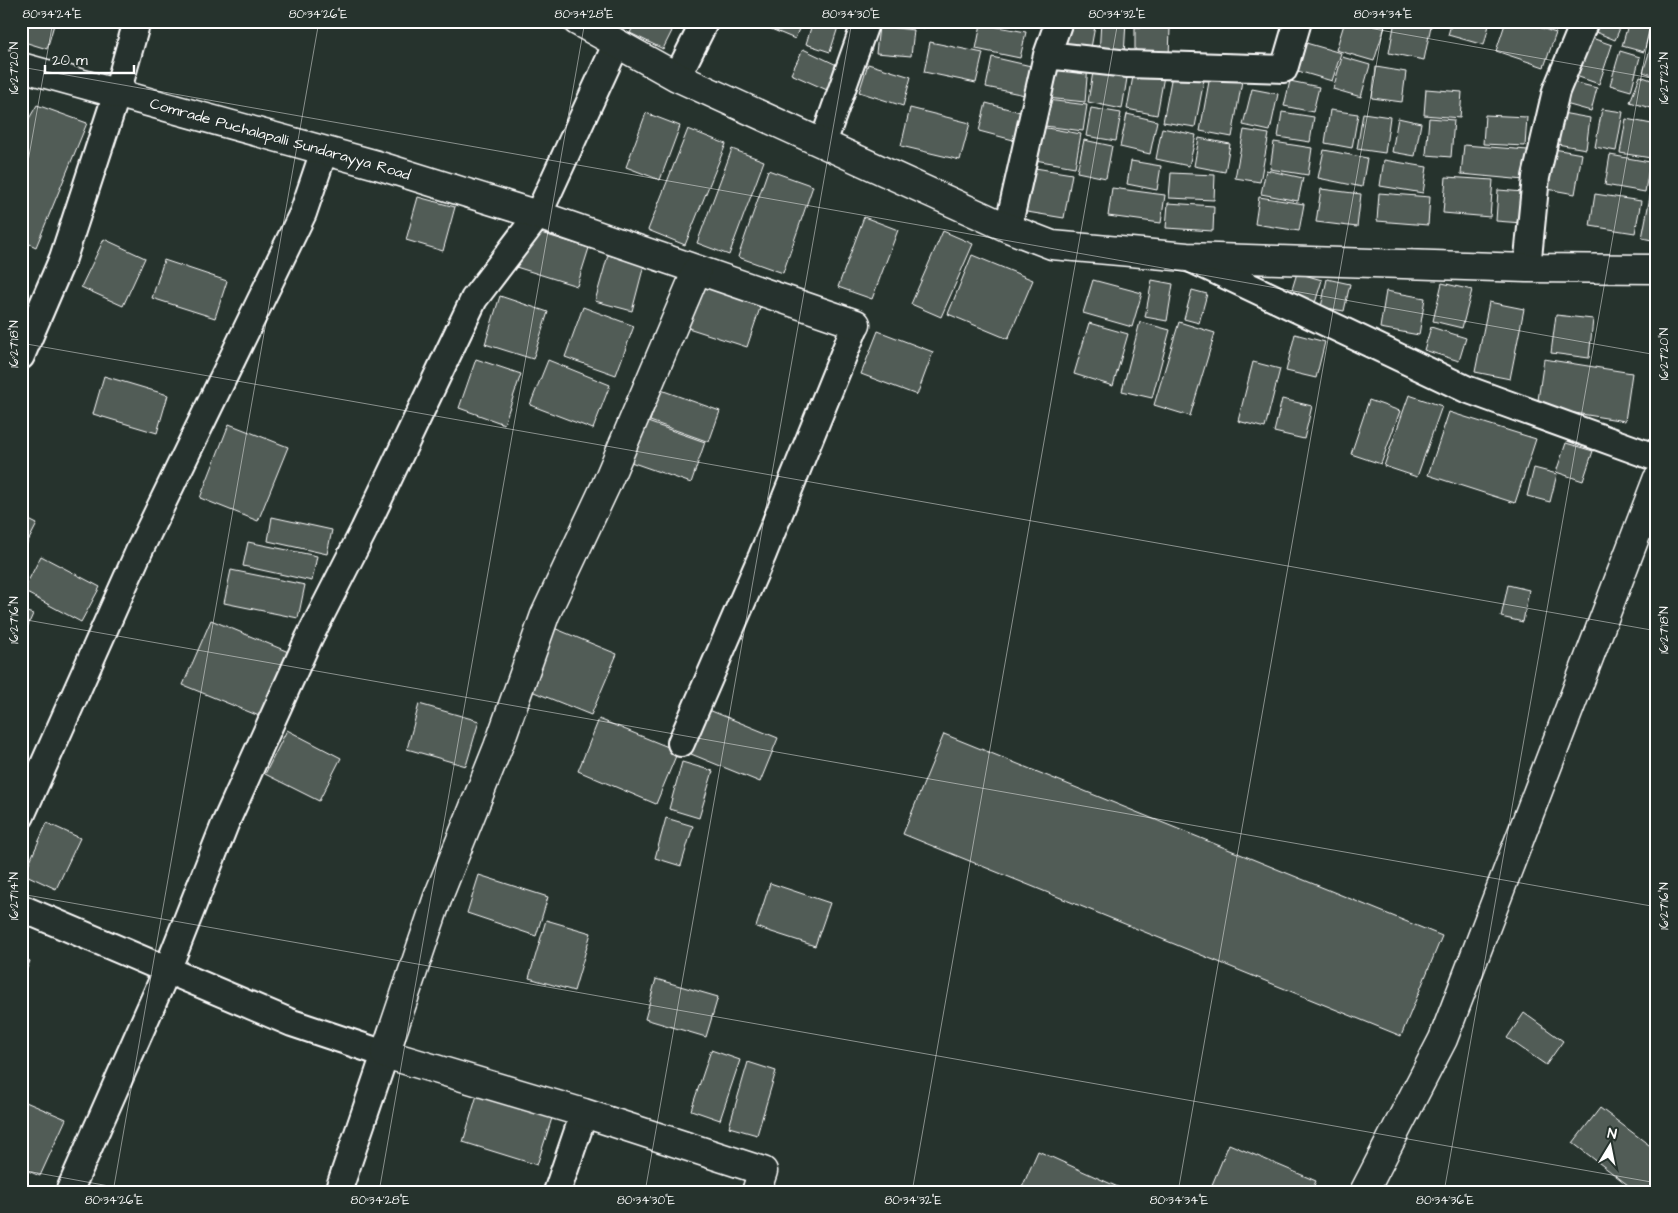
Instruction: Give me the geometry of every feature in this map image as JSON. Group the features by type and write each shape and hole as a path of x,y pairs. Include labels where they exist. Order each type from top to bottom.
{"street":[{"path":"21,356 63,258 117,93 136,21"},
{"path":"577,21 677,77 1008,228 1052,245 1187,257 1527,268 1657,269"},
{"path":"677,77 705,21"},
{"path":"823,143 866,21"},
{"path":"1008,228 1047,55 1059,21"},
{"path":"1047,55 1128,64 1284,69 1298,21"},
{"path":"1527,268 1536,177 1556,91 1585,21"},
{"path":"69,1192 168,968 225,824 309,638 364,530 474,299 538,215 617,43"},
{"name":"Comrade Puchalapalli Sundarayya Road","path":"21,67 324,150 538,215 856,324"},
{"path":"21,816 140,549 303,214 324,150"},
{"path":"1187,257 1466,389 1657,458"},
{"path":"338,1192 438,897 498,747 545,615 606,485 697,270"},
{"path":"681,743 762,556 856,324"},
{"path":"1364,1192 1442,1039 1657,480"},
{"path":"21,908 168,968 292,1022 385,1054 584,1113 762,1171 756,1192"},
{"path":"557,1192 584,1113"}],"building":[{"path":"21,21 55,21 47,49 21,41"},
{"path":"636,21 652,21 672,31 663,49 630,33"},
{"path":"662,21 680,21 676,28"},
{"path":"752,21 802,21 795,39"},
{"path":"813,21 829,21 839,24 830,52 806,44"},
{"path":"889,21 925,21 924,28"},
{"path":"1066,21 1096,21 1090,53 1061,48"},
{"path":"1101,21 1126,21 1124,56 1099,55"},
{"path":"1345,21 1370,21 1385,26 1374,61 1336,50"},
{"path":"1395,21 1432,21 1424,60 1389,53"},
{"path":"1452,21 1490,21 1484,45 1448,35"},
{"path":"1506,21 1521,21 1556,33 1544,67 1496,51"},
{"path":"1594,21 1623,21 1615,40 1591,30"},
{"path":"1629,21 1652,21 1644,52 1622,46"},
{"path":"981,24 1026,32 1020,58 976,49"},
{"path":"879,26 914,30 911,56 876,53"},
{"path":"1135,27 1170,28 1169,57 1135,56"},
{"path":"1657,31 1657,77 1643,72"},
{"path":"1586,36 1612,45 1599,84 1573,75"},
{"path":"930,42 983,53 976,83 924,72"},
{"path":"1306,43 1341,53 1332,81 1298,71"},
{"path":"803,49 839,66 827,90 791,74"},
{"path":"1620,51 1640,57 1631,91 1610,85"},
{"path":"992,57 1031,66 1025,95 986,87"},
{"path":"1342,57 1370,65 1361,97 1333,89"},
{"path":"1051,61 1088,65 1085,102 1047,98"},
{"path":"868,64 911,77 903,106 859,92"},
{"path":"1094,66 1128,72 1122,109 1088,102"},
{"path":"1376,67 1406,72 1402,102 1372,98"},
{"path":"1134,71 1164,76 1157,115 1127,109"},
{"path":"1172,75 1204,80 1195,127 1163,122"},
{"path":"1210,76 1242,81 1232,137 1200,131"},
{"path":"1640,76 1657,82 1657,110 1630,102"},
{"path":"1290,81 1319,87 1313,112 1284,106"},
{"path":"1568,81 1597,88 1591,111 1562,103"},
{"path":"1252,89 1278,94 1270,131 1243,125"},
{"path":"1426,89 1462,92 1460,118 1424,115"},
{"path":"1040,99 1087,105 1083,131 1037,125"},
{"path":"986,103 1024,113 1017,141 979,131"},
{"path":"37,105 87,123 36,247 21,240 21,132"},
{"path":"910,108 970,123 960,160 901,146"},
{"path":"1091,108 1121,113 1116,141 1086,136"},
{"path":"1602,109 1623,112 1616,151 1595,147"},
{"path":"1330,110 1358,114 1352,148 1325,143"},
{"path":"1282,112 1314,117 1310,142 1278,137"},
{"path":"646,113 680,126 660,180 626,167"},
{"path":"1363,113 1390,117 1385,153 1357,149"},
{"path":"1562,113 1590,118 1586,149 1557,144"},
{"path":"1127,114 1157,121 1150,154 1120,147"},
{"path":"1485,115 1527,117 1525,146 1483,144"},
{"path":"1398,118 1421,123 1415,156 1392,152"},
{"path":"1429,118 1454,120 1451,157 1426,155"},
{"path":"1626,119 1657,125 1651,158 1620,153"},
{"path":"1041,127 1081,134 1075,167 1035,160"},
{"path":"1162,128 1196,135 1189,166 1156,159"},
{"path":"688,129 726,144 685,245 648,230"},
{"path":"1244,130 1269,134 1260,182 1235,178"},
{"path":"1199,138 1230,144 1225,172 1194,166"},
{"path":"1084,140 1112,146 1106,178 1077,172"},
{"path":"1274,142 1312,148 1308,175 1270,169"},
{"path":"1464,145 1528,150 1525,180 1461,174"},
{"path":"732,149 764,161 729,255 697,243"},
{"path":"1554,149 1582,154 1575,194 1547,189"},
{"path":"1324,150 1367,158 1362,187 1318,178"},
{"path":"1610,155 1650,162 1645,192 1605,185"},
{"path":"1384,160 1427,167 1423,193 1380,186"},
{"path":"1131,161 1161,166 1157,190 1127,184"},
{"path":"1657,161 1657,241 1642,238"},
{"path":"1029,167 1072,174 1064,218 1021,211"},
{"path":"768,170 813,186 783,273 738,257"},
{"path":"1266,170 1303,178 1298,201 1261,194"},
{"path":"1171,173 1215,175 1214,200 1169,198"},
{"path":"1446,177 1493,180 1490,217 1443,213"},
{"path":"1112,188 1165,195 1161,223 1108,216"},
{"path":"1321,189 1361,194 1357,227 1316,222"},
{"path":"1498,190 1524,192 1522,223 1496,221"},
{"path":"1379,193 1430,197 1428,225 1377,221"},
{"path":"1595,194 1641,201 1635,233 1590,226"},
{"path":"418,197 455,207 443,251 406,240"},
{"path":"1259,197 1304,204 1299,231 1255,224"},
{"path":"1168,203 1214,206 1213,231 1166,228"},
{"path":"864,217 898,230 872,299 838,287"},
{"path":"528,229 589,248 577,286 516,267"},
{"path":"943,231 973,244 941,317 911,304"},
{"path":"104,239 145,258 123,306 81,287"},
{"path":"608,255 644,265 632,311 595,301"},
{"path":"972,255 1033,280 1008,339 948,314"},
{"path":"164,260 227,281 215,318 152,298"},
{"path":"1297,273 1322,280 1315,303 1290,296"},
{"path":"697,277 763,299 747,347 682,326"},
{"path":"1327,279 1350,284 1344,311 1321,307"},
{"path":"1093,280 1142,293 1132,327 1083,313"},
{"path":"1152,280 1173,284 1167,321 1145,317"},
{"path":"1442,283 1472,290 1462,328 1433,321"},
{"path":"1192,290 1207,294 1199,323 1184,319"},
{"path":"1386,291 1425,298 1419,335 1380,328"},
{"path":"500,296 548,312 533,359 485,344"},
{"path":"1489,302 1524,309 1510,379 1475,372"},
{"path":"583,307 634,326 616,375 565,357"},
{"path":"1556,315 1593,319 1589,358 1551,353"},
{"path":"1140,322 1170,330 1152,398 1122,391"},
{"path":"1179,322 1215,333 1190,416 1154,405"},
{"path":"1089,323 1128,334 1113,386 1074,374"},
{"path":"1431,327 1466,338 1459,361 1424,350"},
{"path":"878,331 933,352 917,395 861,374"},
{"path":"1295,334 1325,342 1316,378 1286,371"},
{"path":"476,359 521,374 504,424 459,408"},
{"path":"1544,359 1632,373 1625,421 1537,407"},
{"path":"548,360 610,385 593,429 530,405"},
{"path":"1253,362 1280,369 1265,428 1238,421"},
{"path":"104,376 168,395 157,433 93,414"},
{"path":"661,390 720,411 709,442 650,421"},
{"path":"1409,395 1442,406 1417,477 1384,466"},
{"path":"1282,399 1312,406 1304,439 1274,432"},
{"path":"1369,400 1400,411 1381,464 1351,454"},
{"path":"1449,412 1536,439 1515,503 1428,475"},
{"path":"639,419 705,442 691,483 625,460"},
{"path":"229,424 288,447 258,521 200,498"},
{"path":"1566,443 1593,451 1583,481 1556,472"},
{"path":"1534,468 1557,474 1550,502 1527,496"},
{"path":"21,516 37,524 21,555"},
{"path":"272,517 332,530 327,554 268,541"},
{"path":"248,542 317,556 312,581 243,566"},
{"path":"41,556 100,587 81,622 23,591"},
{"path":"231,570 305,585 298,618 224,603"},
{"path":"1508,585 1529,590 1523,622 1501,617"},
{"path":"21,610 33,614 21,641"},
{"path":"211,620 291,653 264,718 183,685"},
{"path":"549,626 617,654 591,715 524,688"},
{"path":"419,704 479,721 466,766 407,749"},
{"path":"709,710 778,738 760,782 691,754"},
{"path":"599,719 678,751 656,804 578,771"},
{"path":"287,730 341,758 319,801 265,774"},
{"path":"944,734 1442,936 1401,1036 903,834"},
{"path":"682,762 713,771 699,818 669,809"},
{"path":"666,818 693,826 681,866 655,858"},
{"path":"47,823 80,838 56,889 24,874"},
{"path":"479,875 548,897 536,936 467,913"},
{"path":"770,883 830,903 815,946 756,927"},
{"path":"546,920 591,933 574,991 529,978"},
{"path":"21,957 30,961 21,983"},
{"path":"656,979 718,997 706,1037 645,1019"},
{"path":"1524,1013 1563,1041 1546,1065 1507,1038"},
{"path":"711,1050 740,1060 720,1120 691,1110"},
{"path":"748,1062 776,1071 757,1135 729,1127"},
{"path":"477,1095 552,1118 537,1165 463,1142"},
{"path":"21,1100 66,1119 40,1176 21,1168"},
{"path":"1600,1108 1657,1151 1657,1192 1637,1192 1573,1143"},
{"path":"1229,1144 1316,1181 1311,1192 1209,1192"},
{"path":"1038,1151 1120,1188 1118,1192 1020,1192"}]}
